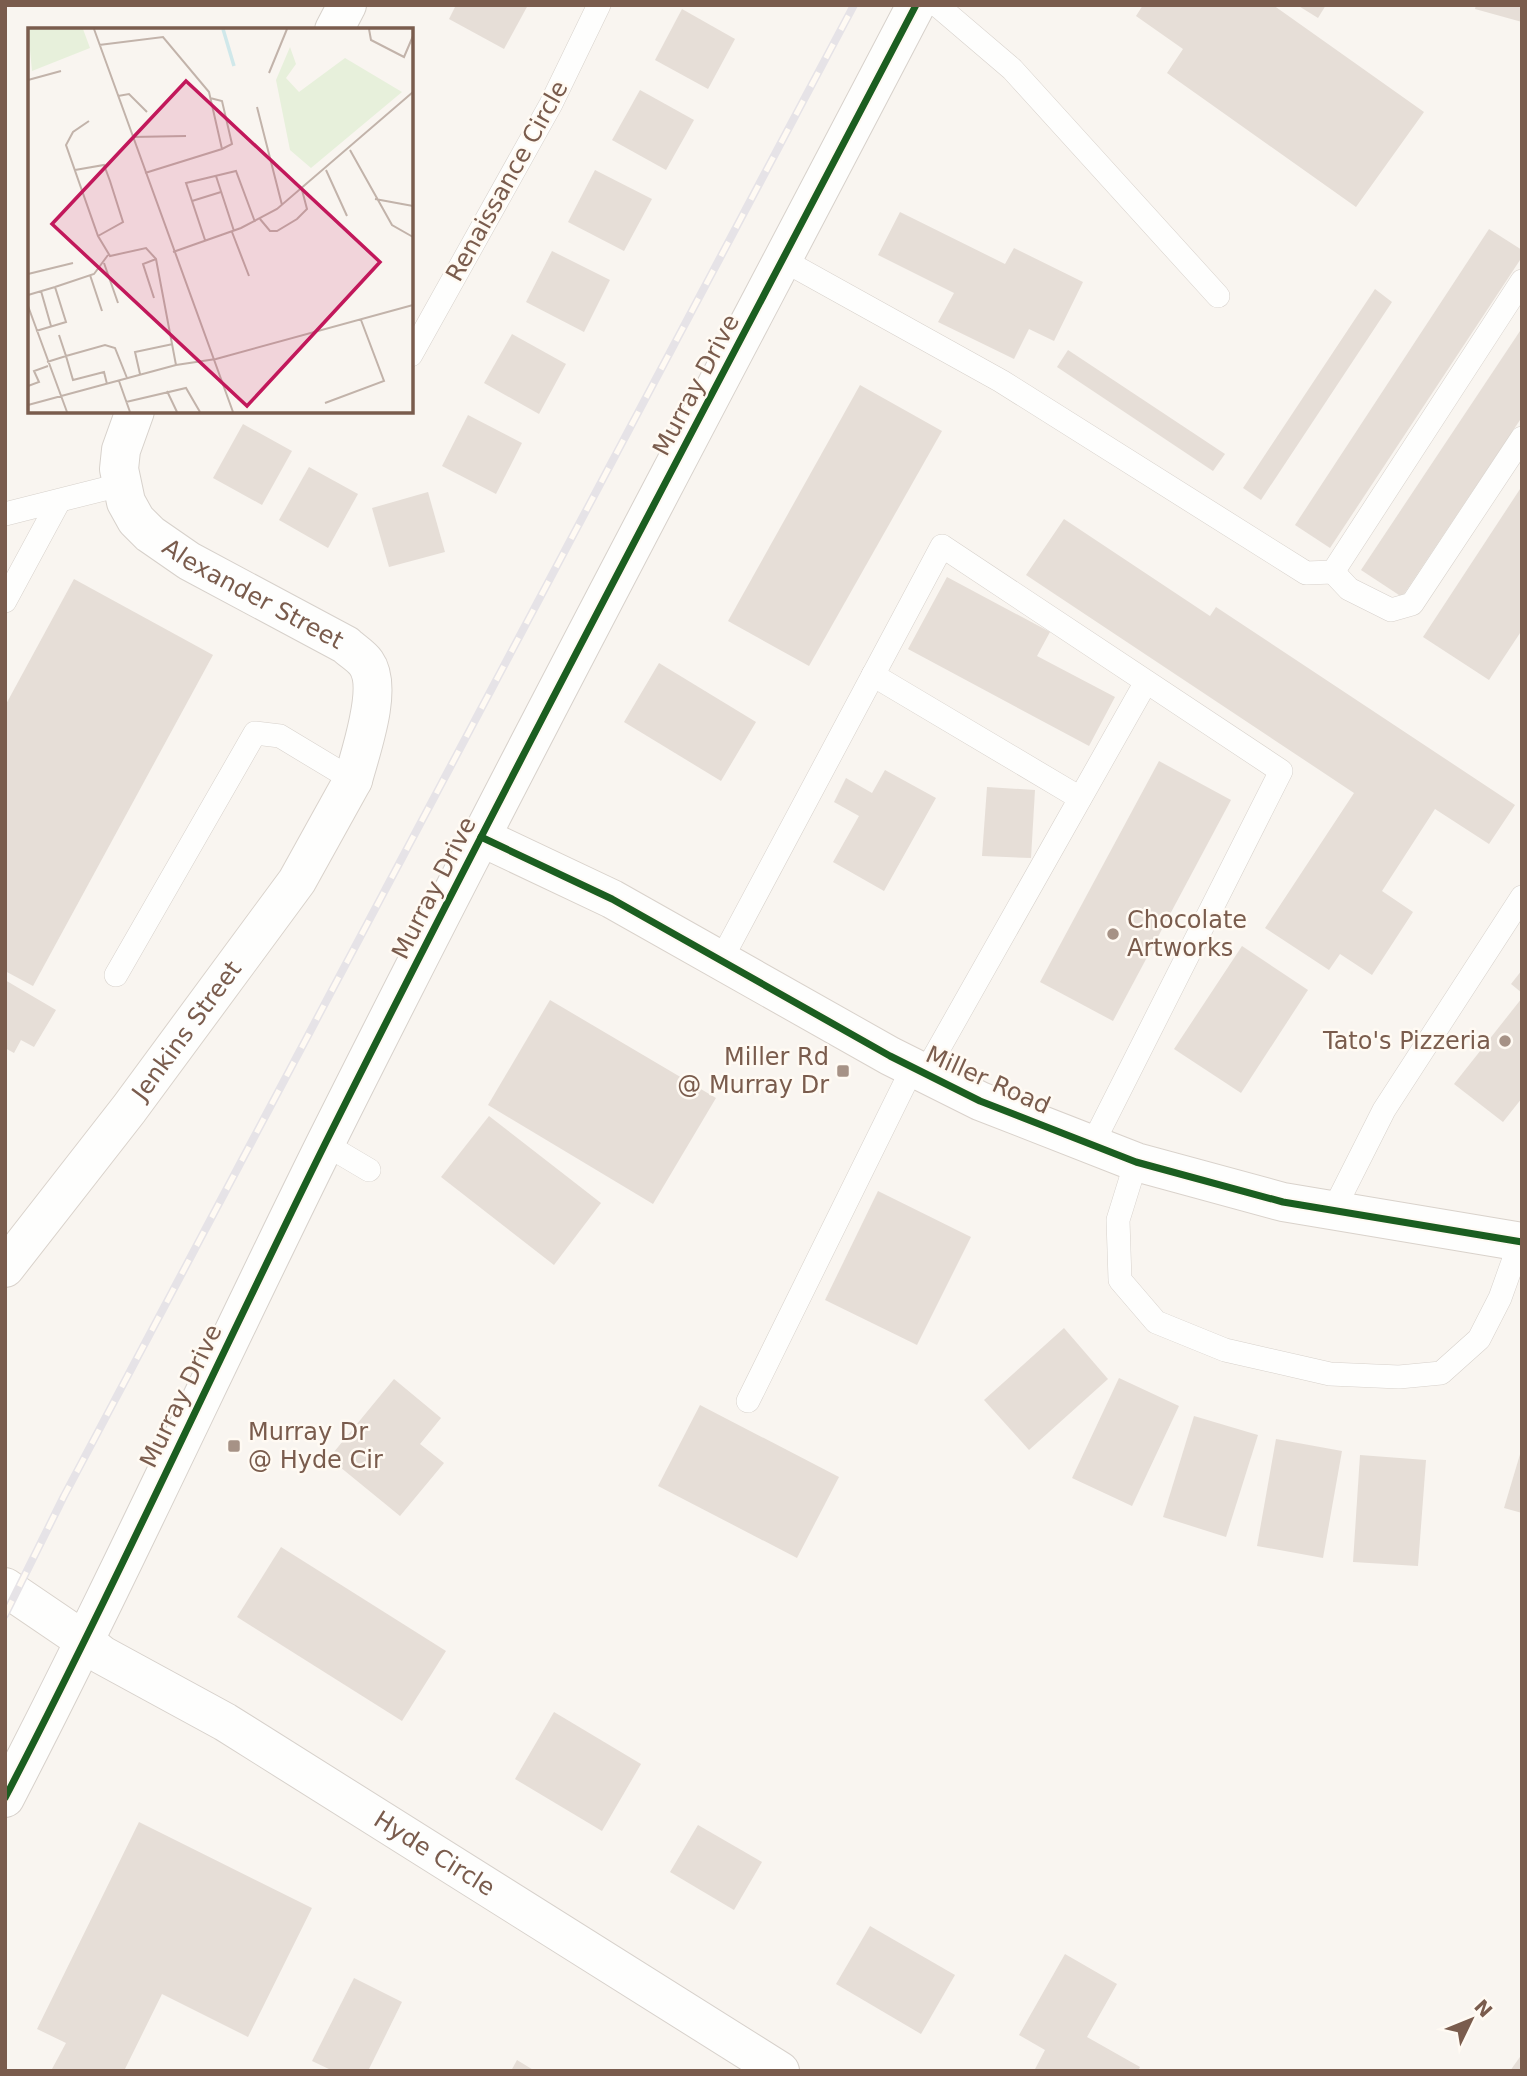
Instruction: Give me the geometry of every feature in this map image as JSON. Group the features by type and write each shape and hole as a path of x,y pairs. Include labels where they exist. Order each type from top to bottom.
{"street":[{"path":"335,28 347,5"},
{"name":"Murray Drive","path":"5,1798 86,1642 164,1472 325,1144 481,837 916,5"},
{"name":"Alexander Street","path":"134,413 121,450 120,485 136,520 150,534 189,561 345,645 367,664 372,682 369,721 352,780"},
{"name":"Jenkins Street","path":"5,1268 129,1109 297,881 352,780"},
{"name":"Miller Road","path":"481,837 612,899 919,1070 980,1101 1092,1145 1136,1162 1283,1202 1521,1242"},
{"path":"5,1587 86,1642"},
{"name":"Hyde Circle","path":"86,1642 102,1655 225,1723 780,2071"}],"lane":[{"name":"Renaissance Circle","path":"413,351 551,104 598,5"},
{"path":"937,5 1012,69 1218,296"},
{"path":"783,260 1002,381 1306,573 1333,572 1349,589 1391,610 1412,604 1522,438"},
{"path":"1333,572 1522,281"},
{"path":"5,514 58,503 120,485"},
{"path":"5,601 58,503"},
{"path":"721,960 942,546 1281,771 1092,1145"},
{"path":"873,675 1080,798"},
{"path":"748,1401 919,1070 1146,682"},
{"path":"116,975 256,733 280,736 352,780"},
{"path":"1333,1211 1384,1110 1522,897"},
{"path":"325,1144 369,1170"},
{"path":"1136,1162 1118,1220 1120,1280 1156,1321 1225,1350 1330,1374 1399,1377 1441,1373 1479,1339 1500,1298 1521,1242"}],"building":[{"path":"456,5 528,5 504,49 449,19"},
{"path":"1143,5 1273,5 1424,112 1356,207 1167,73 1183,49 1136,16"},
{"path":"1297,5 1326,5 1318,18"},
{"path":"1476,5 1522,5 1522,22 1475,9"},
{"path":"682,9 735,39 708,89 655,60"},
{"path":"640,90 694,120 666,170 612,140"},
{"path":"595,170 652,199 624,251 568,222"},
{"path":"900,212 1005,264 1014,248 1083,282 1054,341 1029,329 1014,359 938,322 954,293 878,255"},
{"path":"1489,229 1522,250 1522,257 1330,548 1295,525"},
{"path":"552,251 610,280 584,332 526,302"},
{"path":"1375,289 1392,302 1261,500 1243,488"},
{"path":"1522,328 1522,417 1402,597 1361,570"},
{"path":"512,334 566,364 539,414 484,383"},
{"path":"1068,350 1225,454 1213,471 1057,367"},
{"path":"860,385 942,431 809,666 728,621"},
{"path":"468,415 522,443 496,494 442,466"},
{"path":"243,424 292,451 262,505 213,478"},
{"path":"309,467 358,494 328,548 279,520"},
{"path":"1522,486 1522,630 1489,680 1423,637"},
{"path":"428,492 445,552 389,567 372,508"},
{"path":"1064,519 1210,616 1216,607 1515,805 1489,844 1435,809 1382,891 1413,912 1372,975 1340,954 1329,970 1265,928 1354,793 1026,575"},
{"path":"947,577 1050,632 1037,656 1115,697 1089,746 908,649"},
{"path":"74,579 213,655 33,986 5,971 5,706"},
{"path":"659,663 756,722 721,781 624,722"},
{"path":"1159,761 1231,800 1113,1021 1040,982"},
{"path":"885,770 936,798 884,891 833,862 859,816 834,802 846,778 872,793"},
{"path":"987,787 1035,790 1031,858 982,856"},
{"path":"1242,946 1308,990 1241,1093 1174,1049"},
{"path":"1522,970 1522,993 1511,984"},
{"path":"5,980 56,1010 34,1047 21,1040 14,1053 5,1048"},
{"name":"Tato's Pizzeria","path":"1522,998 1522,1098 1503,1122 1454,1084"},
{"path":"550,1000 716,1098 653,1204 488,1105"},
{"path":"489,1116 601,1203 554,1265 441,1177"},
{"path":"878,1191 971,1237 917,1345 825,1300"},
{"path":"1064,1328 1108,1379 1029,1450 984,1400"},
{"path":"1119,1378 1179,1406 1132,1506 1072,1478"},
{"path":"394,1379 441,1418 420,1444 444,1463 400,1516 329,1458"},
{"path":"700,1405 839,1477 797,1558 658,1486"},
{"path":"1194,1416 1258,1435 1226,1537 1163,1517"},
{"path":"1276,1439 1342,1451 1323,1558 1257,1546"},
{"path":"1522,1451 1522,1513 1504,1508"},
{"path":"1360,1455 1426,1460 1418,1566 1353,1562"},
{"path":"281,1547 446,1651 402,1721 237,1617"},
{"path":"554,1712 641,1764 602,1831 515,1779"},
{"path":"139,1822 312,1908 248,2037 162,1994 124,2071 56,2071 52,2069 66,2043 37,2029"},
{"path":"698,1825 762,1862 734,1910 670,1872"},
{"path":"870,1926 955,1975 921,2034 836,1984"},
{"path":"1065,1954 1117,1984 1087,2037 1140,2067 1138,2071 1034,2071 1045,2050 1019,2035"},
{"path":"354,1978 402,2002 368,2071 333,2071 312,2061"},
{"path":"1522,2054 1522,2071 1510,2071"},
{"path":"517,2060 535,2071 511,2071"}],"railway":[{"path":"5,1615 64,1496 854,5"}],"cycle path":[{"path":"5,1798 397,1001 916,5"},
{"path":"481,837 612,899 890,1056 980,1101 1136,1162 1283,1202 1522,1242"}],"place":[{"name":"Chocolate Artworks","path":"1113,934"},
{"name":"Tato's Pizzeria","path":"1505,1041"},
{"name":"Miller Rd @ Murray Dr","path":"843,1071"},
{"name":"Murray Dr @ Hyde Cir","path":"234,1446"}]}
